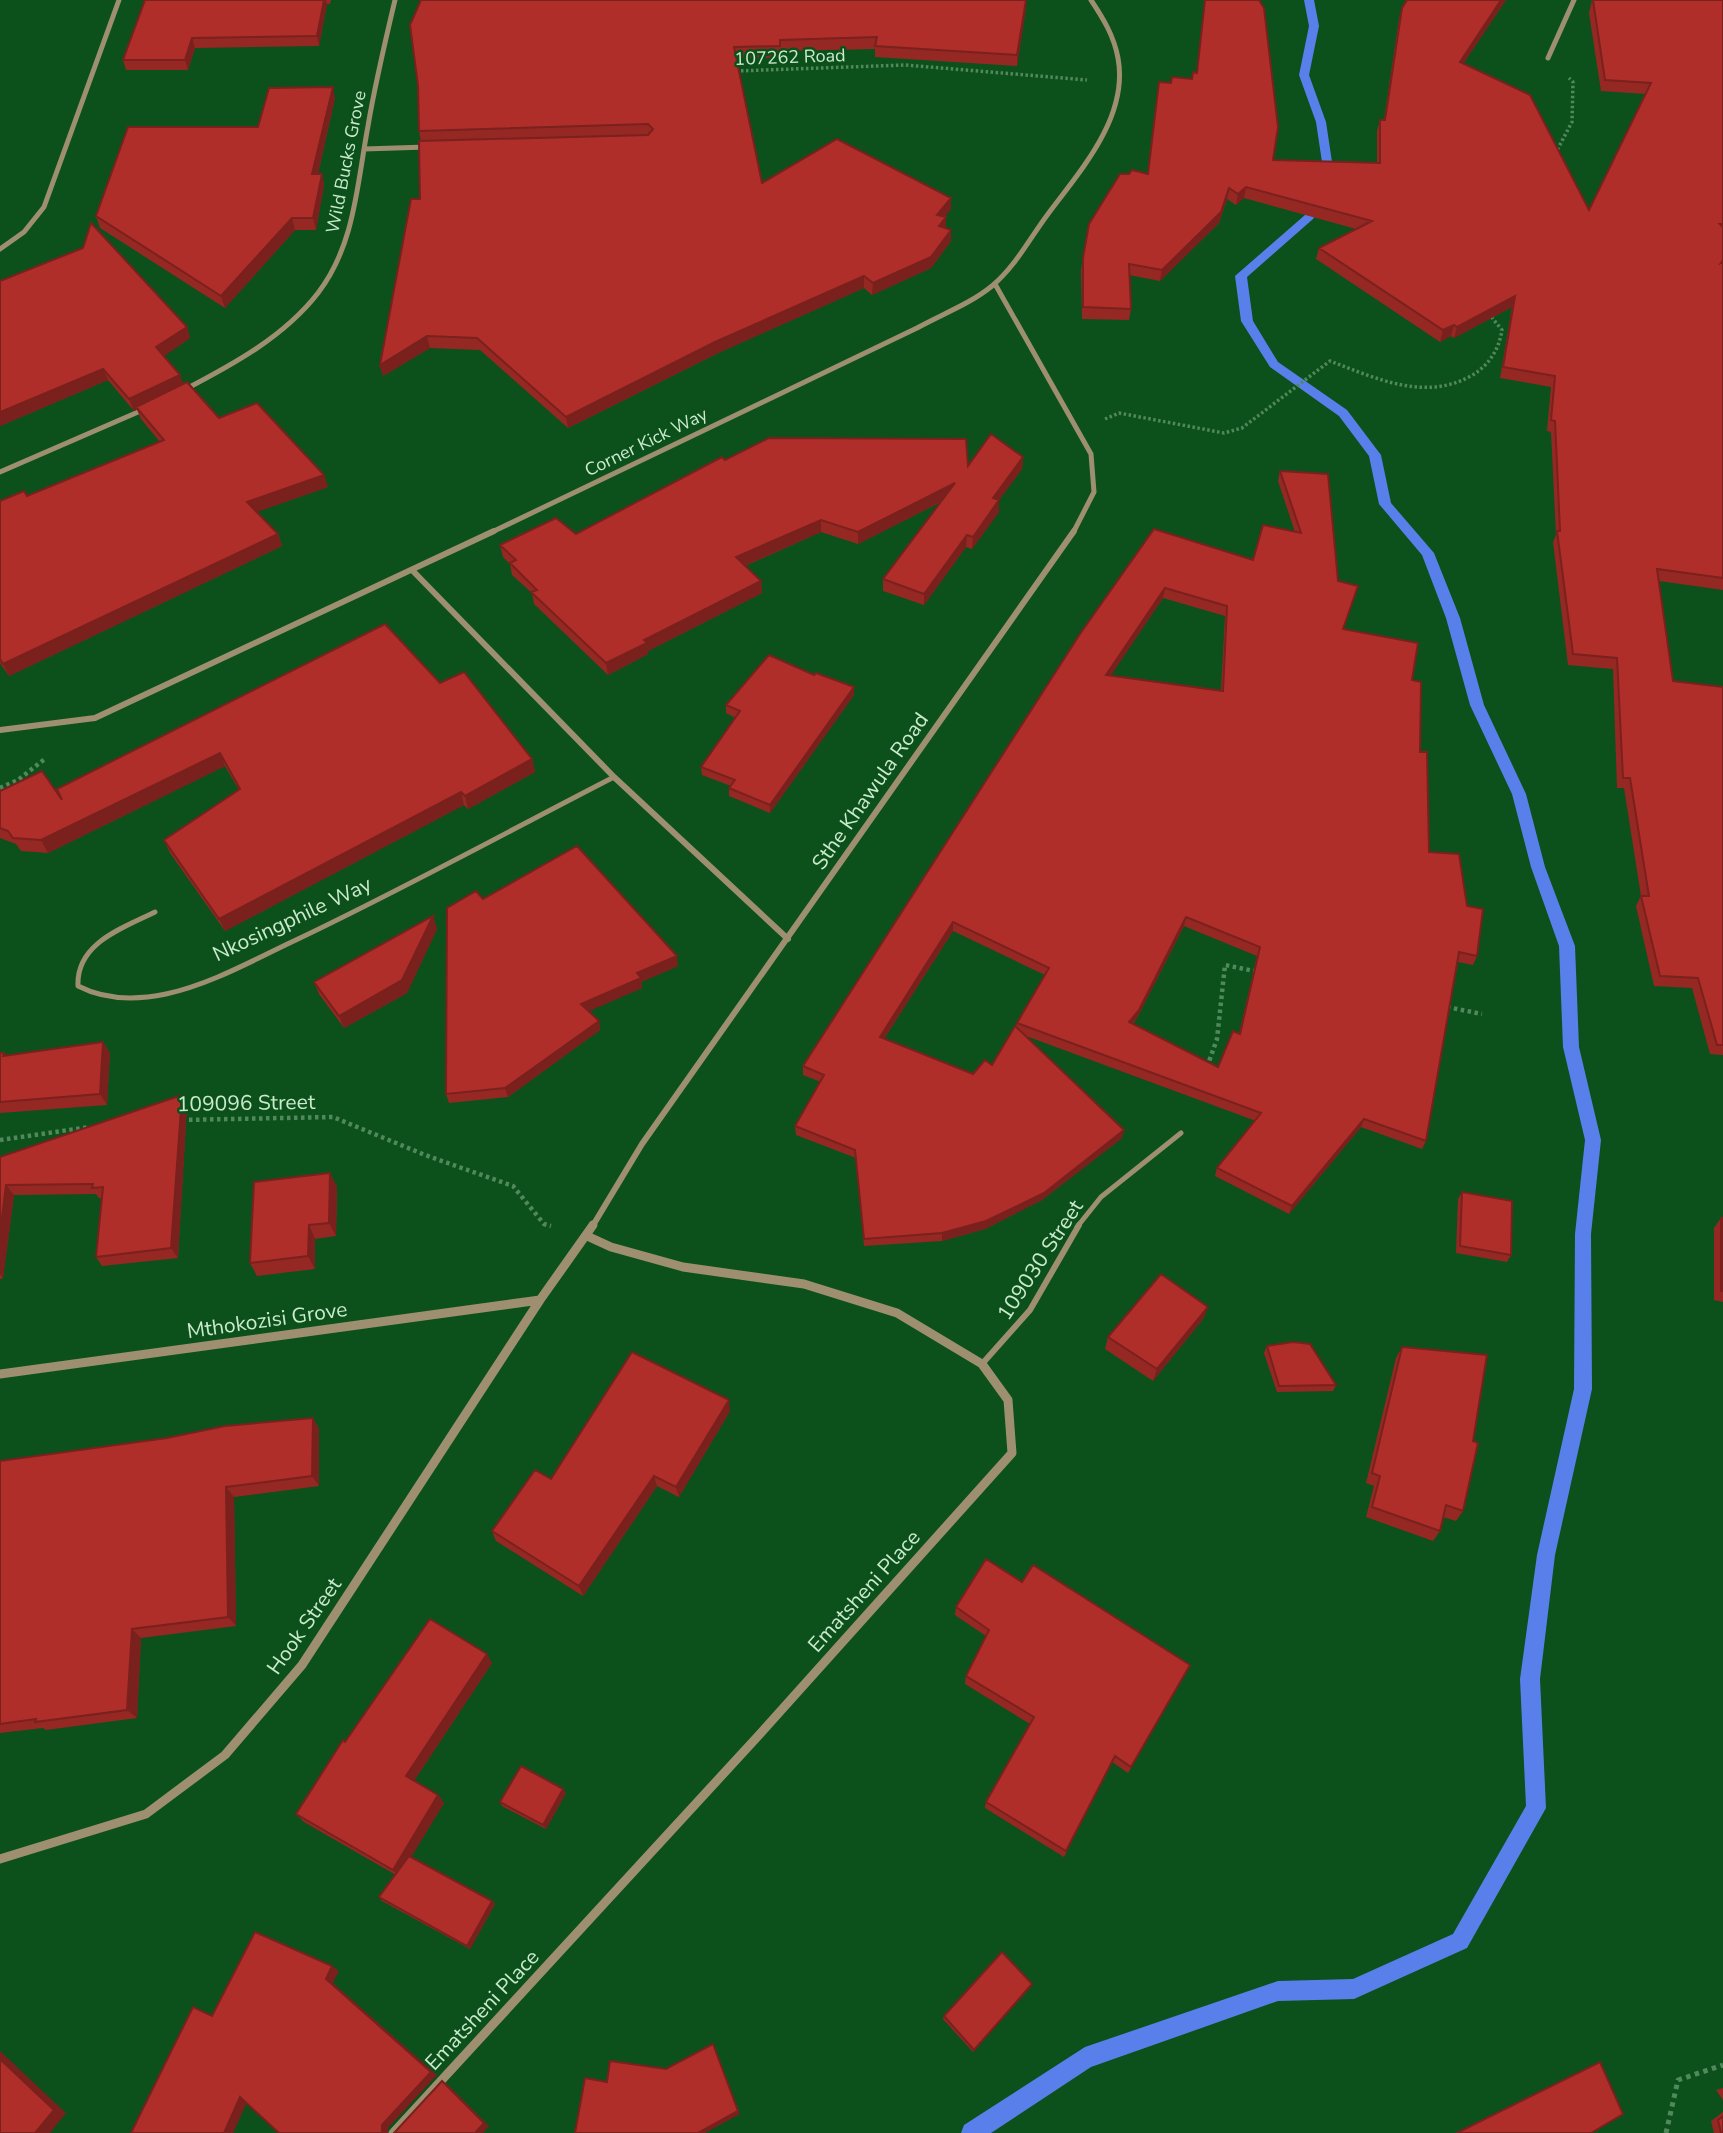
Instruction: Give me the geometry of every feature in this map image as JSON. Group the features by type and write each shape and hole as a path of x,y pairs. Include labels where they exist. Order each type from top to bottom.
{"street":[{"path":"0,249 24,232 44,207 119,0"},
{"name":"Wild Bucks Grove","path":"177,393 209,378 302,312 330,276 351,231 364,149 395,0"},
{"name":"Corner Kick Way","path":"0,730 95,718 412,570 917,328 996,284 1099,146 1114,117 1119,83 1116,47 1100,12 1091,0"},
{"path":"1548,58 1574,0"},
{"path":"364,149 432,147"},
{"name":"Sthe Khawula Road","path":"540,1300 587,1236 642,1144 1072,534 1094,492 1091,454 996,284"},
{"path":"0,472 156,404"},
{"path":"412,570 614,777 788,939"},
{"name":"Ematsheni Place","path":"393,2133 768,1725 1012,1453 1008,1400 982,1364 897,1313 804,1284 683,1267 611,1247 587,1236"},
{"name":"Mthokozisi Grove","path":"0,1374 540,1300"},
{"name":"Hook Street","path":"0,1859 146,1814 225,1755 302,1665 540,1300"}],"lane":[{"name":"Nkosingphile Way","path":"155,912 98,943 82,959 75,975 78,986 89,993 120,997 153,996 218,974 308,934 614,777"},
{"name":"109030 Street","path":"982,1364 1030,1310 1075,1230 1101,1197 1181,1133"}],"path":[{"path":"1548,58 1573,82 1572,122 1551,159"},
{"name":"107262 Road","path":"732,71 905,65 1119,83"},
{"path":"1079,430 1119,414 1224,433 1242,428 1330,361 1391,384 1418,389 1452,385 1486,365 1500,343 1502,330 1488,313"},
{"path":"1203,1076 1217,1039 1225,965 1266,973"},
{"path":"1441,1006 1482,1014"},
{"name":"109096 Street","path":"179,1120 333,1117 425,1155 513,1186 544,1224 587,1236"},
{"path":"0,1140 100,1126"},
{"path":"1666,2133 1678,2080 1723,2065"}],"building":[{"path":"145,0 324,0 317,36 192,38 185,60 123,60"},
{"path":"421,0 1026,0 1017,55 875,46 877,37 780,40 780,46 734,47 762,183 837,139 951,198 937,215 946,217 939,226 951,230 931,257 873,283 864,276 715,342 566,417 477,338 427,336 380,365 411,199 420,199 419,141 648,135 653,129 648,124 419,131 418,85 410,25"},
{"path":"1205,0 1259,0 1264,8 1278,127 1273,160 1380,163 1380,120 1385,120 1402,8 1407,0 1501,0 1460,62 1530,95 1589,210 1651,83 1605,80 1593,0 1723,0 1723,224 1720,224 1723,227 1723,578 1657,569 1673,681 1723,687 1723,1045 1717,1045 1698,978 1660,976 1641,896 1649,896 1630,778 1623,778 1617,658 1573,654 1557,531 1560,531 1555,421 1551,420 1555,376 1503,367 1515,296 1457,327 1454,325 1443,330 1319,248 1372,221 1246,187 1238,194 1229,188 1221,212 1162,270 1129,264 1131,309 1083,307 1083,258 1089,224 1120,174 1129,174 1132,170 1148,174 1159,82 1171,83 1172,77 1192,79 1193,72 1197,73"},
{"path":"333,87 312,174 322,174 313,218 292,218 221,296 96,216 128,127 258,127 269,88"},
{"path":"91,223 187,327 156,347 180,375 129,399 103,369 0,412 0,281 83,248"},
{"path":"187,382 219,418 257,403 324,475 247,502 278,534 3,664 0,659 0,501 24,491 27,496 164,440 136,407"},
{"path":"991,434 1023,457 993,498 999,500 973,537 967,535 924,594 883,579 955,483 858,532 821,520 736,557 761,581 644,640 647,643 606,663 531,592 537,590 510,563 516,560 500,545 556,518 576,534 722,457 725,460 769,438 966,439 968,466"},
{"path":"1280,471 1328,474 1338,581 1358,586 1343,629 1418,643 1412,680 1421,682 1420,752 1427,752 1429,852 1459,854 1467,906 1483,909 1477,956 1459,952 1426,1141 1364,1119 1292,1206 1217,1168 1261,1113 1017,1023 1049,968 953,922 880,1037 973,1074 985,1060 992,1065 1015,1026 1124,1130 1044,1193 986,1221 942,1233 864,1239 855,1150 795,1126 824,1075 803,1066 1080,634 1154,529 1253,560 1263,525 1301,533","holes":["1165,588 1227,606 1223,691 1106,675","1186,917 1260,947 1240,1034 1233,1031 1218,1067 1129,1022 1139,1010"]},
{"path":"385,624 440,683 464,672 532,759 465,796 461,792 219,919 164,840 240,789 220,753 41,840 13,838 8,831 0,828 0,791 42,771 62,800 57,789"},
{"path":"769,655 814,675 816,673 854,687 770,805 729,788 735,780 701,767 740,711 726,705"},
{"path":"577,846 677,956 637,973 641,978 581,1004 599,1021 505,1088 446,1094 447,908 476,891 483,899"},
{"path":"433,916 402,980 339,1016 314,982"},
{"path":"103,1042 100,1094 0,1102 0,1053 4,1053 3,1056"},
{"path":"182,1095 171,1248 96,1257 103,1187 92,1188 93,1184 6,1185 0,1234 0,1157"},
{"path":"330,1173 329,1223 309,1225 308,1256 250,1263 254,1182"},
{"path":"1462,1192 1512,1201 1511,1255 1460,1246"},
{"path":"1723,1218 1723,1291 1721,1291"},
{"path":"1161,1274 1208,1307 1157,1369 1108,1337"},
{"path":"1293,1342 1310,1344 1336,1385 1279,1386 1267,1346"},
{"path":"1402,1347 1487,1355 1473,1441 1478,1443 1463,1511 1446,1505 1440,1531 1372,1507 1380,1476 1372,1473"},
{"path":"632,1352 729,1400 676,1487 654,1476 579,1586 492,1531 535,1470 551,1479"},
{"path":"313,1418 312,1476 226,1487 228,1617 132,1629 127,1710 0,1724 0,1461 167,1438 225,1426"},
{"path":"986,1559 1022,1582 1033,1565 1190,1665 1131,1767 1115,1756 1066,1851 986,1802 1034,1717 966,1676 989,1630 956,1607"},
{"path":"430,1619 487,1654 406,1776 438,1795 393,1870 296,1814 343,1740 345,1742"},
{"path":"521,1766 563,1789 543,1825 500,1802"},
{"path":"409,1856 492,1901 467,1946 379,1897"},
{"path":"255,1932 332,1966 326,1979 431,2072 382,2125 382,2133 279,2133 240,2097 224,2133 131,2133 193,2007 212,2016"},
{"path":"1002,1952 1032,1984 974,2050 944,2016"},
{"path":"713,2044 738,2111 698,2133 575,2133 585,2078 607,2082 610,2061 666,2069"},
{"path":"0,2059 54,2110 35,2133 0,2133"},
{"path":"1600,2062 1623,2114 1591,2133 1457,2133"},
{"path":"442,2081 484,2123 475,2133 394,2133"},
{"path":"1723,2116 1723,2133 1721,2133 1718,2120"}],"waterway":[{"path":"972,2133 1085,2058 1278,1991 1354,1989 1460,1941 1536,1808 1530,1679 1546,1555 1583,1389 1583,1234 1593,1140 1571,1047 1567,946 1538,867 1519,794 1477,705 1453,618 1428,553 1385,504 1375,455 1343,413 1274,364 1247,321 1241,276 1309,217 1330,182 1321,122 1304,75 1314,26 1309,0"}]}
